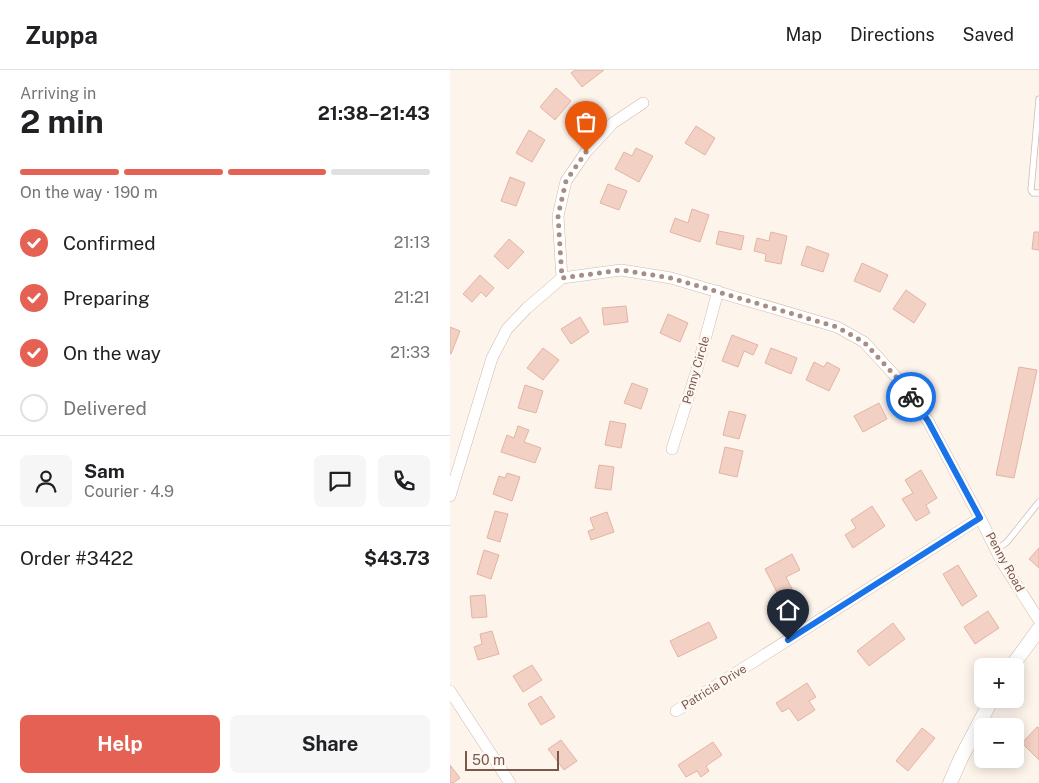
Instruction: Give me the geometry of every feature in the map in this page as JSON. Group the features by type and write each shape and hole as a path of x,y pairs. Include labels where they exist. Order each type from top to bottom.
{"street":[{"path":"450,496 492,358 507,329 527,308 562,278 558,216 566,181 586,152 613,123 643,103"},
{"name":"Penny Road","path":"562,278 621,270 671,278 837,327 864,342 897,378 928,421 996,550 1039,620"},
{"name":"Penny Circle","path":"672,449 696,373 718,291"},
{"name":"Patricia Drive","path":"676,711 980,518"},
{"path":"1018,658 1039,629"},
{"path":"450,691 510,783"},
{"path":"950,783 987,708"}],"lane":[{"path":"1039,99 1031,190 1033,193 1039,193"},
{"path":"996,550 1007,542 1039,502"}],"building":[{"path":"575,70 604,70 582,87 571,73"},
{"path":"556,88 571,101 555,120 540,107"},
{"path":"696,126 715,138 705,155 685,143"},
{"path":"529,130 545,140 532,162 516,153"},
{"path":"636,148 653,156 639,182 615,169 624,152 632,156"},
{"path":"510,177 525,183 516,206 501,201"},
{"path":"608,184 627,191 619,210 600,203"},
{"path":"692,209 709,215 700,242 670,232 675,218 688,223"},
{"path":"719,231 744,236 741,250 716,244"},
{"path":"771,232 787,236 781,264 765,261 766,254 754,251 757,238 769,241"},
{"path":"1034,232 1039,232 1039,250 1032,249"},
{"path":"509,239 524,252 508,269 494,256"},
{"path":"807,246 829,254 823,272 801,265"},
{"path":"862,263 888,275 880,292 854,281"},
{"path":"480,275 494,288 486,297 481,292 472,302 463,294"},
{"path":"906,290 926,304 914,323 893,309"},
{"path":"626,306 628,322 604,325 602,308"},
{"path":"668,314 688,323 680,342 660,333"},
{"path":"580,317 589,332 571,344 561,329"},
{"path":"450,327 460,331 451,354 450,354"},
{"path":"732,335 758,345 753,355 744,351 738,367 722,361"},
{"path":"543,348 559,360 543,380 527,368"},
{"path":"771,348 797,358 791,374 765,363"},
{"path":"814,362 824,367 827,362 840,369 829,391 806,380"},
{"path":"1019,367 1037,370 1014,478 996,475"},
{"path":"632,383 648,389 641,409 624,403"},
{"path":"525,385 543,391 536,413 518,408"},
{"path":"879,403 887,419 863,432 854,416"},
{"path":"729,411 746,415 739,439 723,435"},
{"path":"610,421 626,424 621,448 605,445"},
{"path":"518,426 529,430 524,442 541,448 535,463 501,452 507,435 514,438"},
{"path":"725,447 743,451 737,477 719,473"},
{"path":"599,465 614,467 611,490 595,488"},
{"path":"921,470 937,498 926,505 930,513 916,521 902,499 913,493 905,480"},
{"path":"507,473 520,477 512,501 493,494 499,476 505,478"},
{"path":"872,506 885,526 853,548 845,535 856,528 851,520"},
{"path":"495,511 508,514 500,542 487,538"},
{"path":"607,512 614,532 591,540 588,531 594,529 590,518"},
{"path":"1039,548 1039,568 1029,559"},
{"path":"484,550 499,555 491,579 477,574"},
{"path":"792,554 800,570 786,577 794,593 781,600 765,569"},
{"path":"958,565 977,596 962,606 943,574"},
{"path":"485,595 487,617 472,618 470,596"},
{"path":"988,611 999,628 975,644 964,627"},
{"path":"709,622 717,638 678,657 670,641"},
{"path":"893,623 905,639 869,666 857,651"},
{"path":"492,631 499,654 478,660 474,647 482,644 480,634"},
{"path":"532,665 542,680 523,692 513,676"},
{"path":"807,683 816,697 809,701 815,710 798,721 789,708 782,712 776,703"},
{"path":"541,696 555,717 541,725 528,704"},
{"path":"1037,727 1039,728 1039,760 1024,745 1024,741"},
{"path":"922,728 935,738 908,771 896,761"},
{"path":"561,740 577,761 564,770 548,749"},
{"path":"713,742 722,755 706,766 709,771 701,777 697,771 686,777 678,765"},
{"path":"450,765 460,778 453,783 450,783"}],"way so far":[{"path":"586,152 566,181 558,216 562,278 621,270 671,278 837,327 864,342 897,378 911,397"}],"route":[{"path":"788,640 980,518 928,421 911,397"}]}
